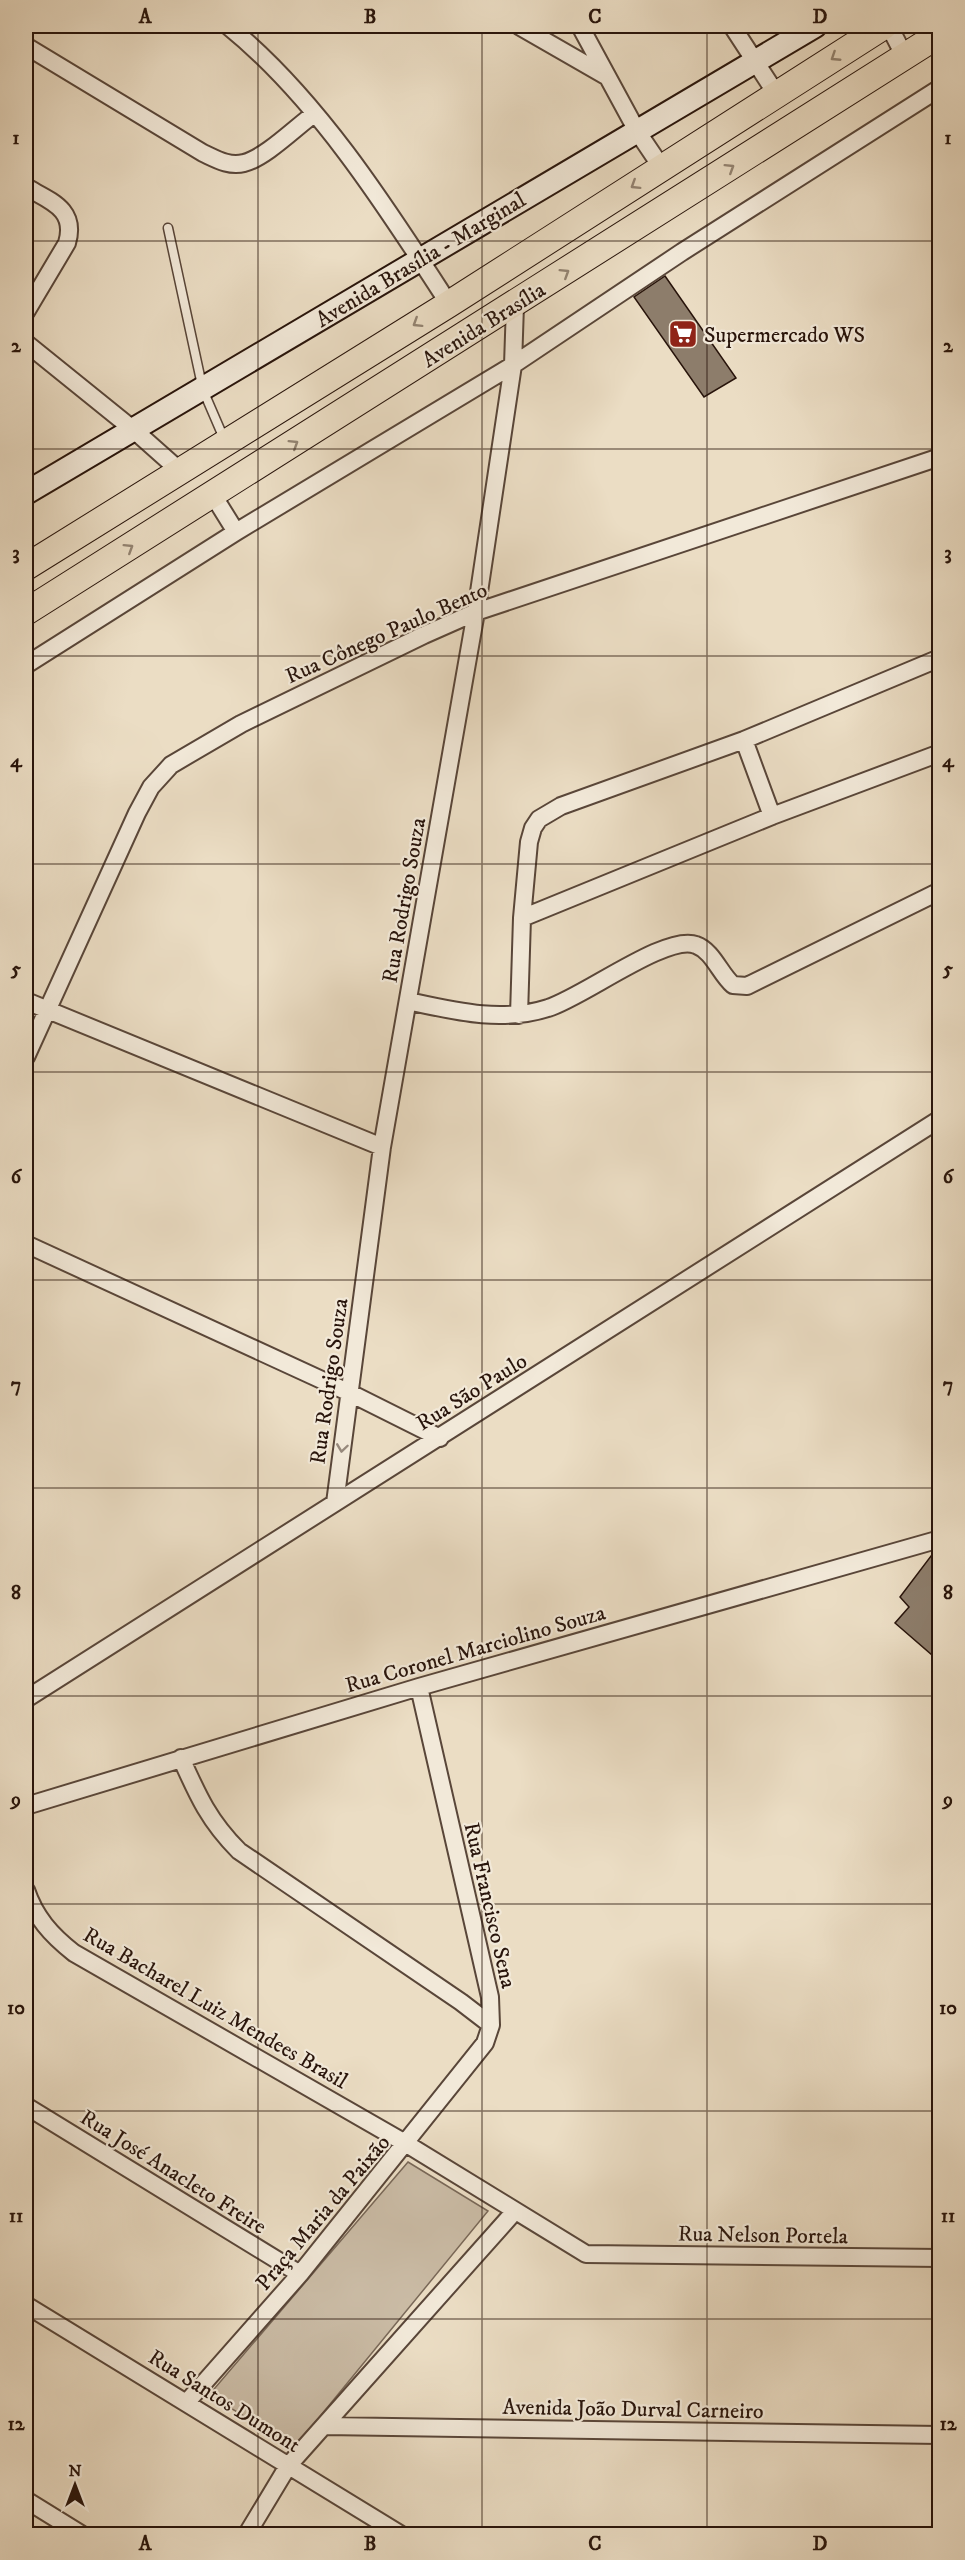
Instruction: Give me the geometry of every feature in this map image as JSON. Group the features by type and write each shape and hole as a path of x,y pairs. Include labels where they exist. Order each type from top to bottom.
{"main road":[{"name":"Avenida Brasília","path":"26,567 449,304 884,26"},
{"name":"Avenida Brasília","path":"26,612 939,34"},
{"path":"66,542 88,573"}],"street":[{"path":"228,26 259,52 314,114 355,166 449,304"},
{"path":"519,26 606,76"},
{"path":"580,26 637,131 662,168"},
{"path":"732,26 777,95"},
{"name":"Avenida Brasília - Marginal","path":"27,490 135,431 420,259 815,26"},
{"path":"889,26 905,57"},
{"path":"26,46 203,153 230,164 244,163 255,158 314,114"},
{"path":"26,665 236,532 513,365 682,252 939,88"},
{"path":"26,186 64,211 70,231 66,243 26,312"},
{"name":"Rua Rodrigo Souza","path":"334,1503 382,1147 476,612 513,365 514,305"},
{"path":"26,343 135,431 180,471"},
{"name":"Rua Cônego Paulo Bento","path":"26,1057 137,813 151,787 171,765 252,719 369,660 476,612 939,457"},
{"path":"213,495 236,532"},
{"path":"519,1015 522,918 529,842 533,828 539,819 561,806 744,740 939,658"},
{"path":"744,740 772,816"},
{"path":"522,918 772,816 939,753"},
{"path":"408,1001 483,1014 519,1015 559,1004 658,950 684,943 704,949 733,985 754,984 939,891"},
{"path":"26,1001 382,1147"},
{"name":"Rua São Paulo","path":"26,1699 939,1119"},
{"path":"26,1244 350,1393 440,1438"},
{"name":"Rua Coronel Marciolino Souza","path":"26,1806 419,1687 939,1539"},
{"name":"Rua Francisco Sena","path":"405,2143 476,2058 485,2043 491,2025 490,1997 485,1968 419,1687"},
{"path":"181,1758 202,1808 218,1830 239,1851 491,2025"},
{"name":"Rua Bacharel Luiz Mendees Brasil","path":"26,1890 40,1922 74,1953 405,2143"},
{"name":"Rua José Anacleto Freire","path":"26,2106 300,2274"},
{"name":"Praça Maria da Paixão","path":"187,2402 300,2274 405,2143 586,2254"},
{"path":"247,2535 288,2466 515,2211"},
{"name":"Rua Nelson Portela","path":"586,2254 939,2258"},
{"name":"Rua Santos Dumont","path":"26,2305 400,2535"},
{"name":"Avenida João Durval Carneiro","path":"325,2426 939,2435"},
{"path":"26,2500 81,2535"}],"lane":[{"path":"168,228 203,390 226,442"}],"shaded area":[{"path":"408,2162 488,2211 295,2447 209,2395"}],"building":[{"name":"Supermercado WS","path":"665,276 736,378 704,397 634,297"},
{"path":"939,1550 939,1661 895,1623 909,1607 900,1597 934,1552"}],"place":[{"name":"Supermercado WS","path":"683,334"}]}
